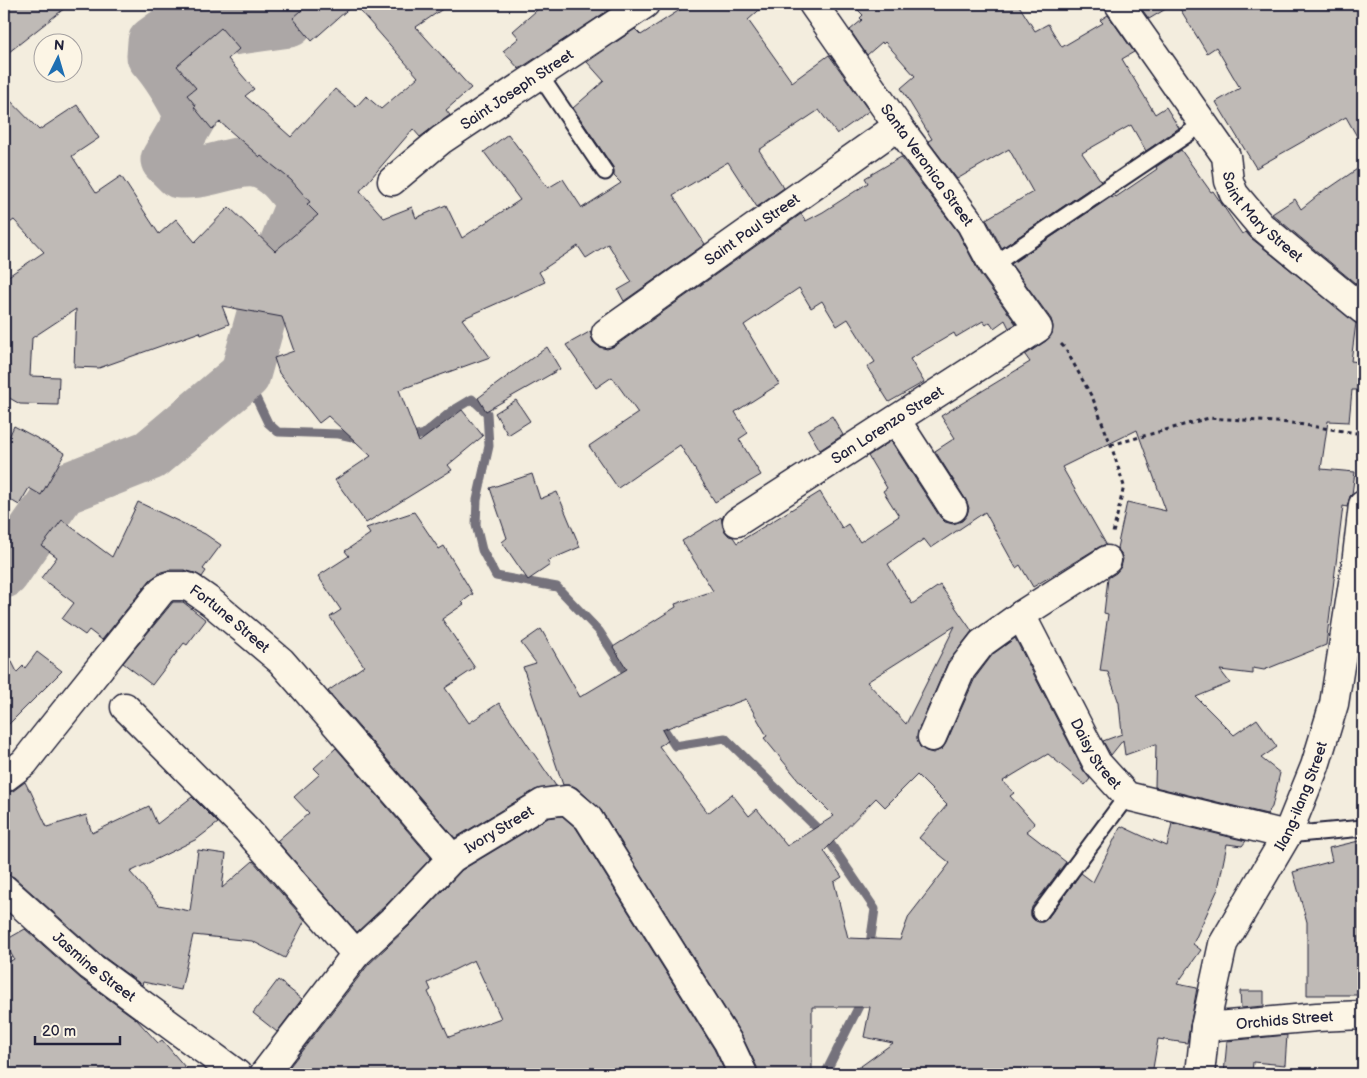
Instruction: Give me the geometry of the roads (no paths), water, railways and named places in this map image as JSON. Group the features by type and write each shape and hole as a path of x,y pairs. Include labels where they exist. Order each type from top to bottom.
{"street":[{"name":"Saint Joseph Street","path":"392,181 442,140 645,4"},
{"name":"Santa Veronica Street","path":"813,4 898,126 971,224 993,265 1038,328"},
{"name":"Saint Mary Street","path":"1119,4 1226,156 1229,181 1234,194 1262,226 1363,310"},
{"name":"Saint Paul Street","path":"606,333 898,126"},
{"name":"San Lorenzo Street","path":"737,522 1038,328"},
{"path":"896,420 953,508"},
{"name":"Ilang-ilang Street","path":"1200,1074 1205,1027 1223,944 1287,835 1315,766 1334,704 1356,564 1363,505"},
{"path":"932,737 961,670 982,643 1021,615 1107,560"},
{"name":"Fortune Street","path":"4,778 31,756 158,594 166,587 184,586 191,588 211,602 281,661 452,858"},
{"name":"Daisy Street","path":"1021,615 1097,764 1127,796 1287,835"},
{"path":"125,707 246,830 356,954"},
{"name":"Ivory Street","path":"264,1074 356,954 398,915 452,858 543,803 567,800 588,818 728,1042 743,1074"},
{"name":"Jasmine Street","path":"4,889 90,966 237,1074"},
{"name":"Orchids Street","path":"1205,1027 1363,1015"}],"lane":[{"path":"539,74 605,172"},
{"path":"993,265 1204,123"},
{"path":"1040,913 1127,796"},
{"path":"1287,835 1363,828"}],"waterway":[{"path":"4,573 62,490 150,455 245,375 274,271 302,202 289,184 266,165 245,162 205,171 179,173 166,160 191,117 173,85 152,56 153,42 164,34 197,35 289,22 286,4"},
{"path":"245,375 268,423 278,432 339,434 361,439"},
{"path":"405,439 424,434 452,411 472,399 487,413 489,446 477,500 476,525 482,550 496,576 557,587 599,631 631,680"},
{"path":"658,720 675,746 725,738 826,837 875,909 869,951"},
{"path":"825,1074 863,996"}]}
